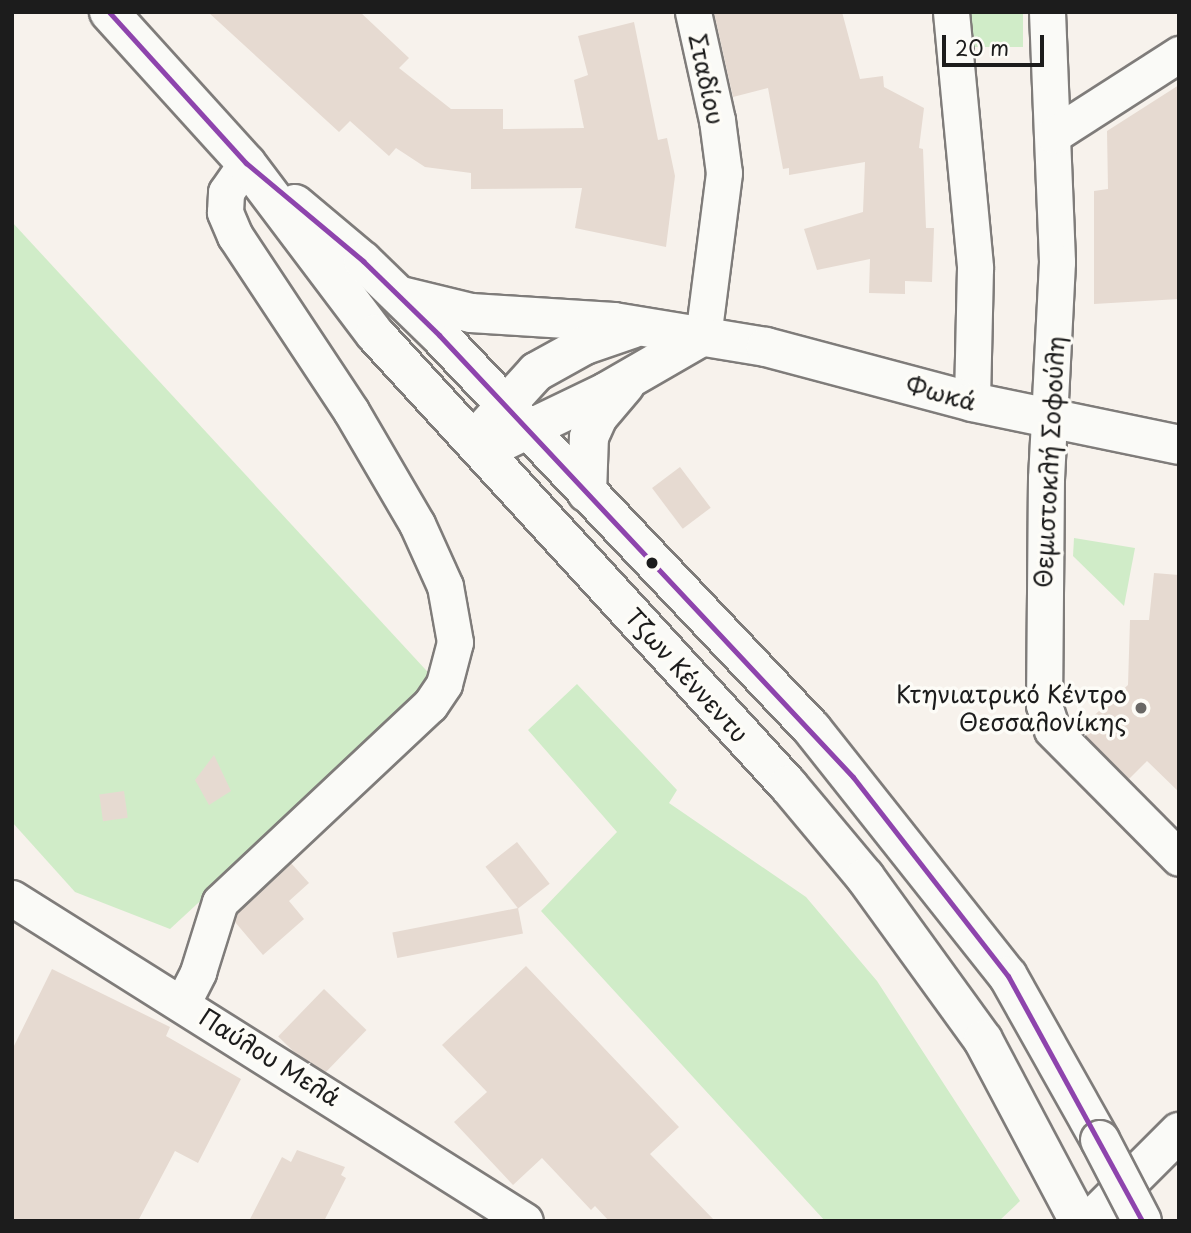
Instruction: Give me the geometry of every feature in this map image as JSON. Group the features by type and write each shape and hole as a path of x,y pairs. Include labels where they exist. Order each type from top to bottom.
{"main road":[{"name":"Τζων Κέννεντυ","path":"109,12 246,163 375,334 778,775 865,877 983,1040 1079,1221"},
{"name":"Τζων Κέννεντυ","path":"246,163 401,296 812,729 917,857 1008,976 1142,1221"},
{"path":"401,296 480,314 640,327"},
{"name":"Φωκά","path":"515,416 519,386 555,360 640,327 799,354 972,402 1179,445"},
{"name":"Φωκά","path":"479,448 515,416 633,377 704,336"},
{"path":"587,493 589,437 612,398 633,377"},
{"path":"1090,1221 1179,1132"}],"street":[{"name":"Σταδίου","path":"693,12 724,173 704,336"},
{"path":"951,12 975,268 972,402"},
{"name":"Θεμιστοκλή Σοφούλη","path":"1046,12 1057,262 1042,613 1046,719 1052,730 1179,859"},
{"path":"1053,135 1179,54"},
{"path":"183,1002 198,972 220,902 430,705 444,684 455,642 446,586 417,524 351,411 235,236 225,212 226,192 246,163"},
{"name":"Παύλου Μελά","path":"12,898 183,1002 525,1221"}],"green space":[{"path":"959,12 1023,12 1023,47 959,47"},
{"path":"12,222 437,682 170,929 75,892 12,822"},
{"path":"1074,538 1135,548 1124,606 1073,556"},
{"path":"577,684 677,790 669,803 806,897 877,981 1020,1201 999,1221 825,1221 541,911 617,832 528,730"}],"building":[{"path":"208,12 360,12 409,58 399,68 451,109 503,109 503,129 584,128 574,80 588,75 578,36 634,22 658,140 667,138 675,176 666,247 575,228 582,188 471,189 471,173 425,167 396,148 389,156 350,121 339,132"},
{"path":"714,12 842,12 860,79 883,76 884,87 924,108 919,148 923,149 926,228 934,228 932,282 905,281 905,294 869,293 870,259 817,270 804,229 863,212 865,162 789,175 789,168 783,169 768,88 733,97"},
{"path":"1179,85 1179,299 1094,304 1094,191 1108,189 1107,131"},
{"path":"680,467 711,508 683,529 652,488"},
{"name":"Κτηνιατρικό Κέντρο Θεσσαλονίκης","path":"1154,573 1179,575 1179,792 1147,761 1129,779 1079,729 1128,685 1130,620 1149,620"},
{"path":"214,755 231,791 209,805 195,780"},
{"path":"124,791 128,818 103,821 99,794"},
{"path":"517,842 550,884 518,908 485,867"},
{"path":"291,863 309,883 289,901 304,919 263,955 235,922 238,913"},
{"path":"518,908 523,934 397,958 392,932"},
{"path":"526,966 679,1127 650,1154 715,1221 609,1221 595,1206 591,1210 542,1158 513,1185 454,1122 487,1092 442,1045"},
{"path":"52,969 170,1027 166,1036 241,1079 198,1163 175,1151 138,1221 12,1221 12,1050"},
{"path":"324,989 366,1030 321,1077 278,1036"},
{"path":"297,1150 345,1167 341,1175 346,1178 324,1221 249,1221 282,1157 291,1162"}],"transit line":[{"path":"109,12 246,163 363,261 439,335 853,777 1008,976 1142,1221"}],"place":[{"name":"Κτηνιατρικό Κέντρο Θεσσαλονίκης","path":"1141,708"}]}
